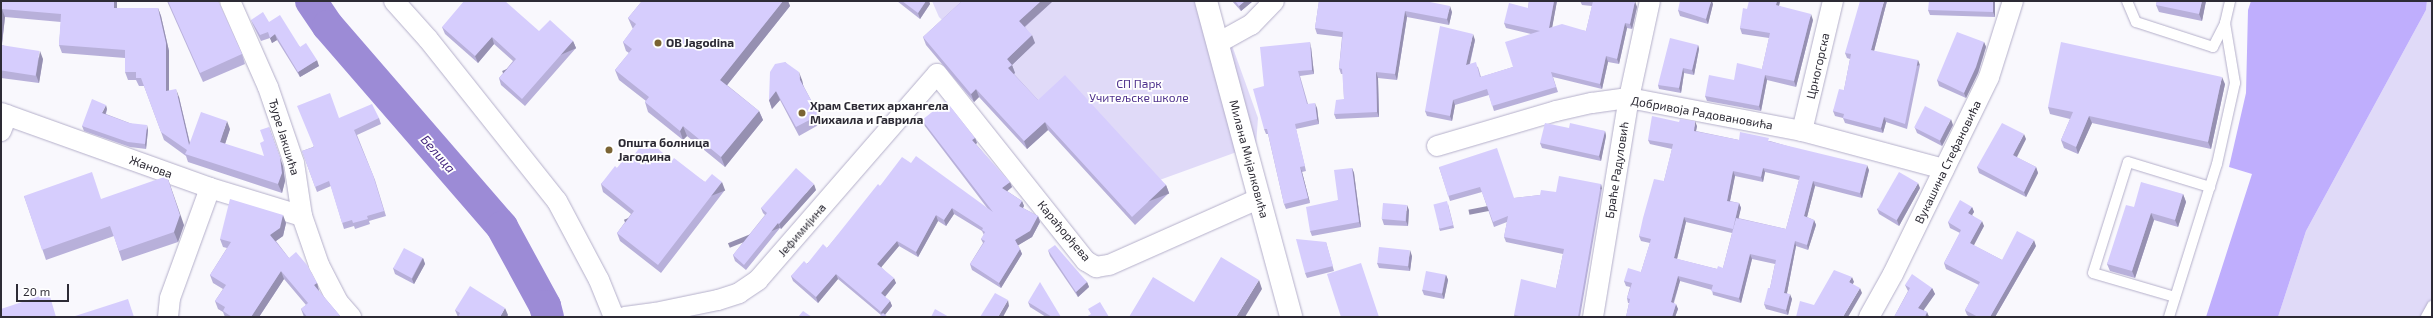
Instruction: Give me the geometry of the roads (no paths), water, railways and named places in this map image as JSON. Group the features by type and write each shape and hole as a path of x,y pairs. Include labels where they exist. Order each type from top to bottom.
{"street":[{"name":"Ђуре Јакшића","path":"230,1 268,87 292,156 302,216 319,265 338,302 351,317"},
{"path":"394,1 428,39 557,201 599,280 614,317"},
{"name":"Милана Мијалковића","path":"1206,1 1292,317"},
{"path":"1218,43 1251,25 1274,1"},
{"name":"Браће Радуловић","path":"1593,317 1629,98 1650,1"},
{"name":"Црногорска","path":"1802,131 1833,1"},
{"name":"Вукашина Стефановића","path":"1869,317 1989,77 2013,1"},
{"name":"Карађорђева","path":"937,74 1086,261 1096,267 1109,265 1260,198"},
{"name":"Јефимијина","path":"625,317 654,313 718,300 739,293 758,280 937,74"},
{"name":"Добривоја Радовановића","path":"1437,146 1556,111 1592,103 1629,98 1802,131 1944,169"},
{"name":"Жанова","path":"3,120 210,188 302,216"},
{"path":"168,317 170,298 210,188"}],"lane":[{"path":"2126,1 2136,22 2213,46 2225,23 2230,1"},
{"path":"2169,317 2210,187 2235,83 2225,23"},
{"path":"2175,298 2093,273 2128,162 2210,187"},
{"path":"2426,317 2432,306"}],"waterway":[{"name":"Белица","path":"311,1 328,26 502,227 545,306 548,317"}],"place":[{"name":"OB Jagodina","path":"658,43"},
{"name":"Храм Светих архангела Михаила и Гаврила","path":"802,113"},
{"name":"Општа болница Јагодина","path":"609,150"}],"park label":[{"name":"СП Парк Учитељске школе","path":"1139,91"}]}
